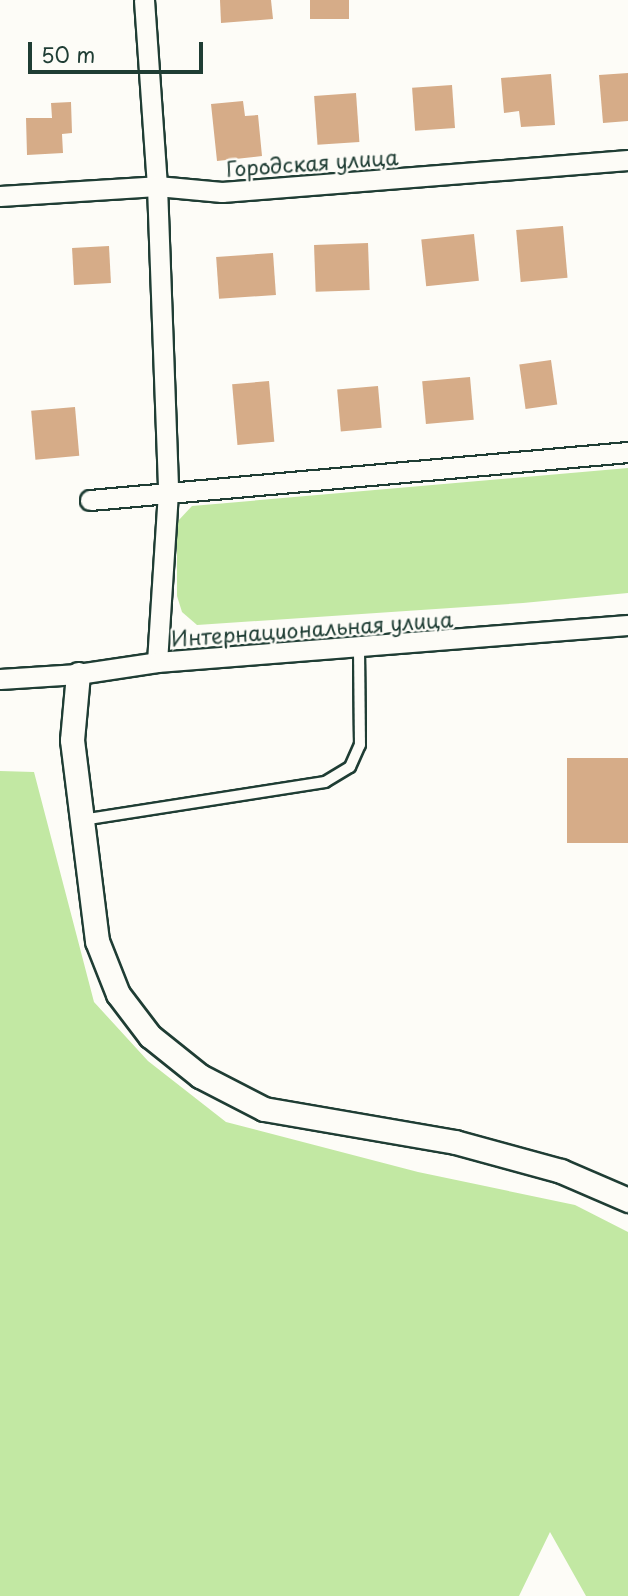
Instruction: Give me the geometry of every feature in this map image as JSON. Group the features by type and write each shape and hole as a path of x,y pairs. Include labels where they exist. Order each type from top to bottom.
{"street":[{"path":"145,0 157,186 168,492 157,662"},
{"name":"Городская улица","path":"0,196 157,186 222,192 628,160"},
{"path":"90,500 628,452"},
{"name":"Интернациональная улица","path":"0,679 78,674 157,662 628,625"},
{"path":"78,674 72,740 97,941 118,994 150,1036 200,1076 264,1109 455,1142 561,1171 628,1200"}],"lane":[{"path":"82,820 325,782 350,767 360,745 359,648"}],"green space":[{"path":"628,468 628,593 523,603 197,625 182,612 177,596 177,522 192,506"},
{"path":"0,771 34,772 94,1002 148,1061 226,1122 418,1172 575,1205 628,1232 628,1596 586,1596 550,1532 519,1596 0,1596"}],"building":[{"path":"220,0 271,0 273,19 221,23"},
{"path":"310,0 349,0 349,19 310,19"},
{"path":"628,73 628,121 603,123 599,75"},
{"path":"551,74 555,125 521,127 519,111 504,113 501,78"},
{"path":"452,85 455,128 415,131 412,88"},
{"path":"356,93 359,142 318,145 314,96"},
{"path":"243,101 245,116 258,115 262,156 217,161 211,104"},
{"path":"71,102 72,133 62,134 63,153 27,155 26,118 52,118 51,103"},
{"path":"563,226 568,278 521,282 516,230"},
{"path":"474,234 479,281 426,286 421,240"},
{"path":"368,243 370,290 316,292 314,245"},
{"path":"109,246 111,283 74,285 72,248"},
{"path":"273,253 276,295 219,299 216,257"},
{"path":"551,360 557,405 526,409 519,364"},
{"path":"470,377 474,420 426,424 422,381"},
{"path":"269,381 274,442 237,445 232,384"},
{"path":"378,386 382,428 341,431 337,390"},
{"path":"75,407 79,456 35,460 31,411"},
{"path":"567,758 628,758 628,843 567,843"}]}
